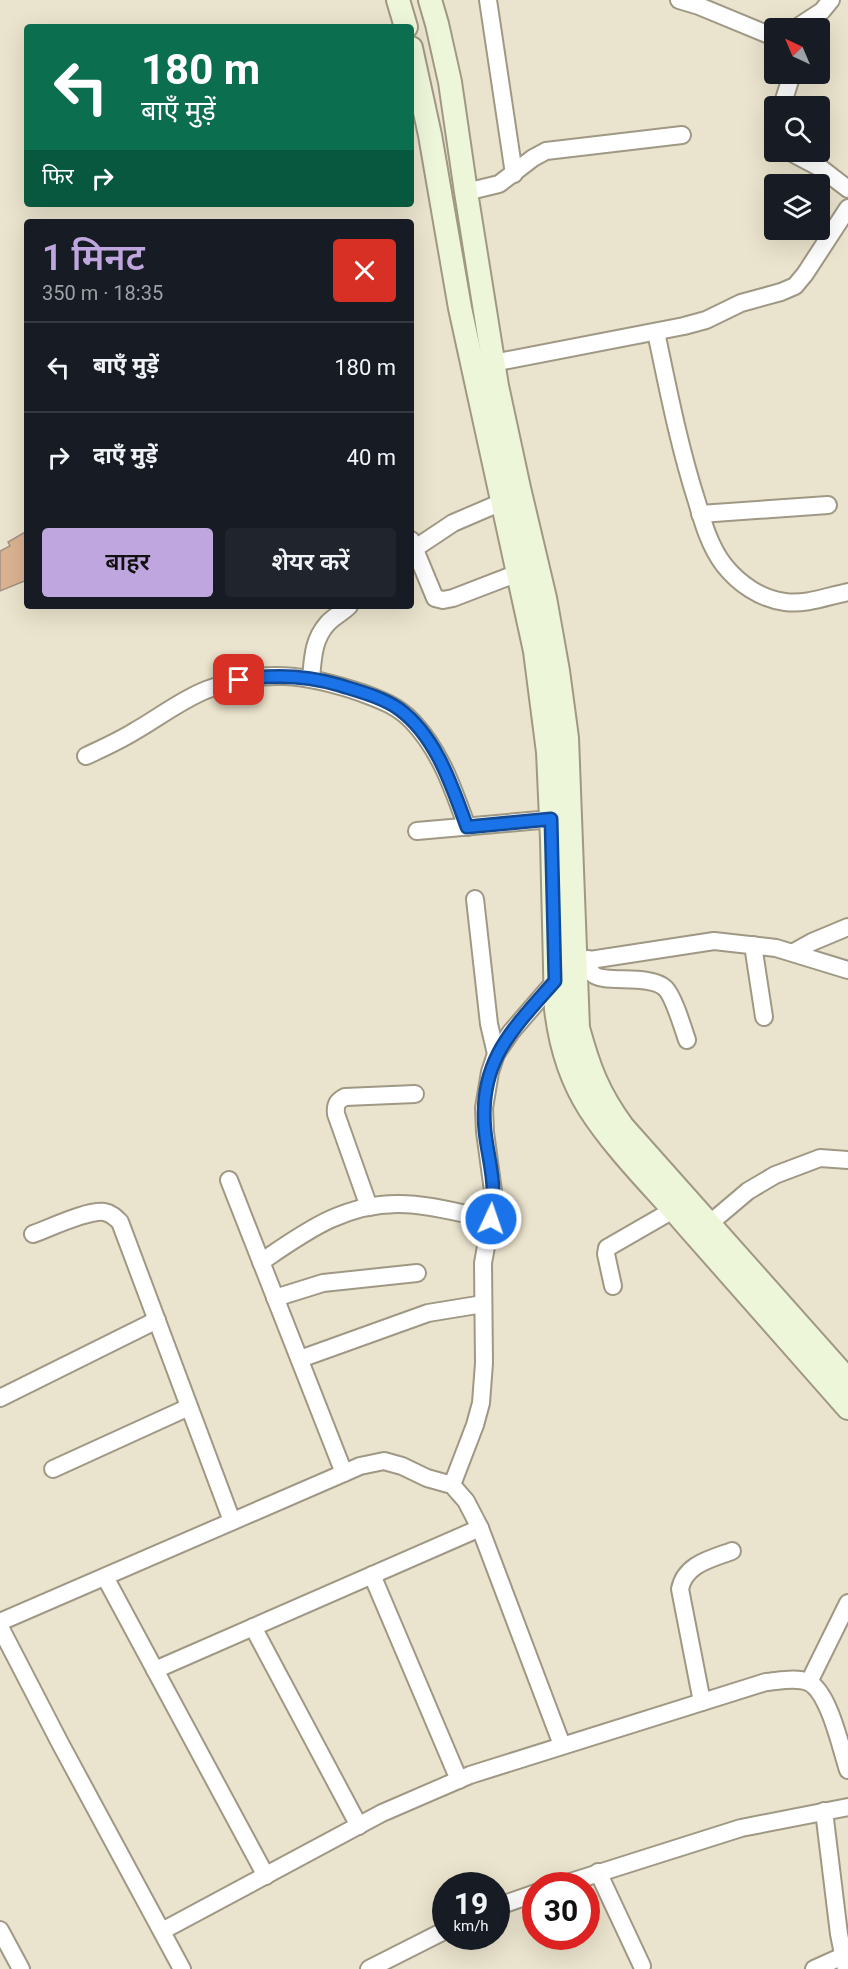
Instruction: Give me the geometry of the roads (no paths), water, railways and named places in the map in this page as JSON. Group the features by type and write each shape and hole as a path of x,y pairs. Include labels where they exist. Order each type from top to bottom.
{"street":[{"path":"398,0 405,24"},
{"path":"430,0 450,82 493,363 545,598 566,727 571,808 568,967 559,1033 576,1082 589,1107 604,1128 673,1210 848,1408"},
{"path":"488,0 514,174"},
{"path":"679,0 764,33"},
{"path":"811,18 822,11 831,0"},
{"path":"414,62 430,135 460,308 535,651 548,752 551,819 568,967 578,1028 593,1077 600,1093 623,1127 848,1380"},
{"path":"466,192 499,184 546,151 682,135"},
{"path":"809,162 848,189"},
{"path":"493,363 656,332 706,320 747,301 781,292 795,285 805,274 848,208"},
{"path":"656,332 679,439 700,514 709,538 723,564 741,582 758,594 786,603 848,592"},
{"path":"414,545 453,523 502,502"},
{"path":"700,514 828,505"},
{"path":"414,551 431,592 435,598 442,600 518,573"},
{"path":"311,678 314,646 319,635 328,623 345,609"},
{"path":"86,756 120,740 204,691 227,683 280,675 311,678 385,701 399,709 413,722 438,755 467,827"},
{"path":"417,831 551,819"},
{"path":"475,899 489,1024 496,1054"},
{"path":"794,952 848,927"},
{"path":"452,1485 481,1404 484,1363 483,1263 491,1219 493,1191 484,1108 490,1072 496,1054 511,1032 568,967 714,941 794,952 848,970"},
{"path":"753,945 764,1017"},
{"path":"568,967 592,973 597,977 637,980 663,986 670,995 687,1040"},
{"path":"369,1207 336,1114 335,1105 345,1097 415,1094"},
{"path":"710,1224 748,1191 775,1175 820,1158 848,1160"},
{"path":"229,1180 344,1473"},
{"path":"261,1262 313,1227 338,1216 383,1204 402,1204 491,1219"},
{"path":"614,1286 606,1254 607,1248 673,1210"},
{"path":"33,1234 92,1212 113,1215 120,1222 232,1521"},
{"path":"275,1298 322,1283 417,1273"},
{"path":"300,1359 428,1313 483,1304"},
{"path":"0,1398 157,1320"},
{"path":"53,1469 189,1407"},
{"path":"182,1969 66,1753 0,1624 360,1466 384,1461 452,1485 466,1501 480,1528 562,1745"},
{"path":"155,1670 480,1528"},
{"path":"702,1702 680,1589 682,1578 690,1569 699,1564 732,1551"},
{"path":"372,1575 459,1780"},
{"path":"105,1577 266,1876"},
{"path":"809,1682 848,1603"},
{"path":"253,1627 359,1826"},
{"path":"162,1931 382,1813 459,1780 562,1745 766,1682 791,1680 809,1682 819,1691 829,1710 848,1770"},
{"path":"598,1872 741,1828 848,1806"},
{"path":"814,1969 844,1963 824,1811"},
{"path":"600,1876 642,1966"},
{"path":"0,1930 21,1969"},
{"path":"379,1967 432,1938"}]}
